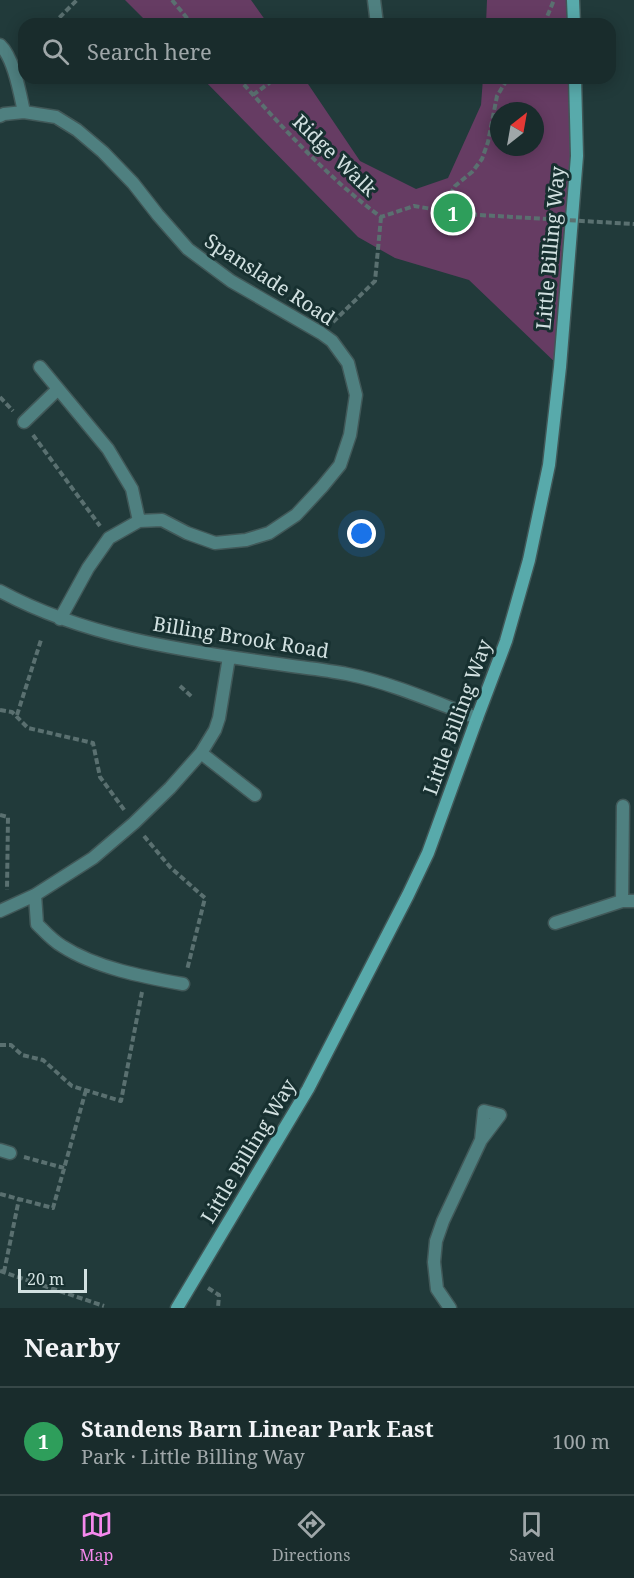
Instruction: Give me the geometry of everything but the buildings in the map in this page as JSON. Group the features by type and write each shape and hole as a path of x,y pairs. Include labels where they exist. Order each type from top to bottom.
{"street":[{"path":"374,0 376,18"},
{"path":"573,0 574,18"},
{"path":"0,45 12,65 24,112"},
{"name":"Little Billing Way","path":"177,1308 308,1089 408,895 428,853 506,641 529,560 549,465 560,367 577,156 575,84"},
{"name":"Spanslade Road","path":"0,116 24,112 56,117 77,130 103,152 133,183 188,249 231,281 321,333 332,341 348,363 356,395 350,435 340,465 296,515 261,535 246,540 215,543 187,533 162,520 140,521"},
{"path":"40,367 108,449 132,489 140,521 109,538 88,568 60,619"},
{"path":"24,422 58,388"},
{"name":"Billing Brook Road","path":"0,591 60,619 105,633 228,657 348,675 408,691 477,718"},
{"path":"4,909 35,896 93,858 170,788 201,753 215,730 219,718 228,657"},
{"path":"201,753 255,795"},
{"path":"555,922 628,901 623,806"},
{"path":"35,896 37,924 61,946 94,961 145,977 183,984"},
{"path":"450,1308 437,1289 434,1262 436,1241 481,1140"}],"path":[{"path":"59,18 77,0"},
{"path":"172,0 187,18"},
{"path":"546,18 554,0"},
{"name":"Ridge Walk","path":"244,84 313,158 381,218 414,206 462,214 634,224"},
{"path":"253,94 267,84"},
{"path":"441,210 455,186 472,172 482,159 488,142 497,96 504,84"},
{"path":"321,333 375,281 381,218"},
{"path":"0,397 24,422 109,538"},
{"path":"16,716 41,640"},
{"path":"180,686 192,697"},
{"path":"0,815 8,817 4,909"},
{"path":"0,1045 11,1045 22,1055 43,1060 72,1086 121,1101 145,977"},
{"path":"0,1194 53,1208 86,1090"},
{"path":"5,1151 64,1168"},
{"path":"19,1199 2,1271 104,1306"},
{"path":"194,1280 219,1295 218,1308"}],"shaded area":[{"path":"125,0 251,0 264,18 143,18"},
{"path":"487,0 573,0 574,18 486,18"},
{"path":"208,84 308,84 360,161 416,189 448,178 481,105 483,84 575,84 560,367 469,280 395,258 358,237"}],"place":[{"name":"Standens Barn Linear Park East","path":"453,213"}]}
